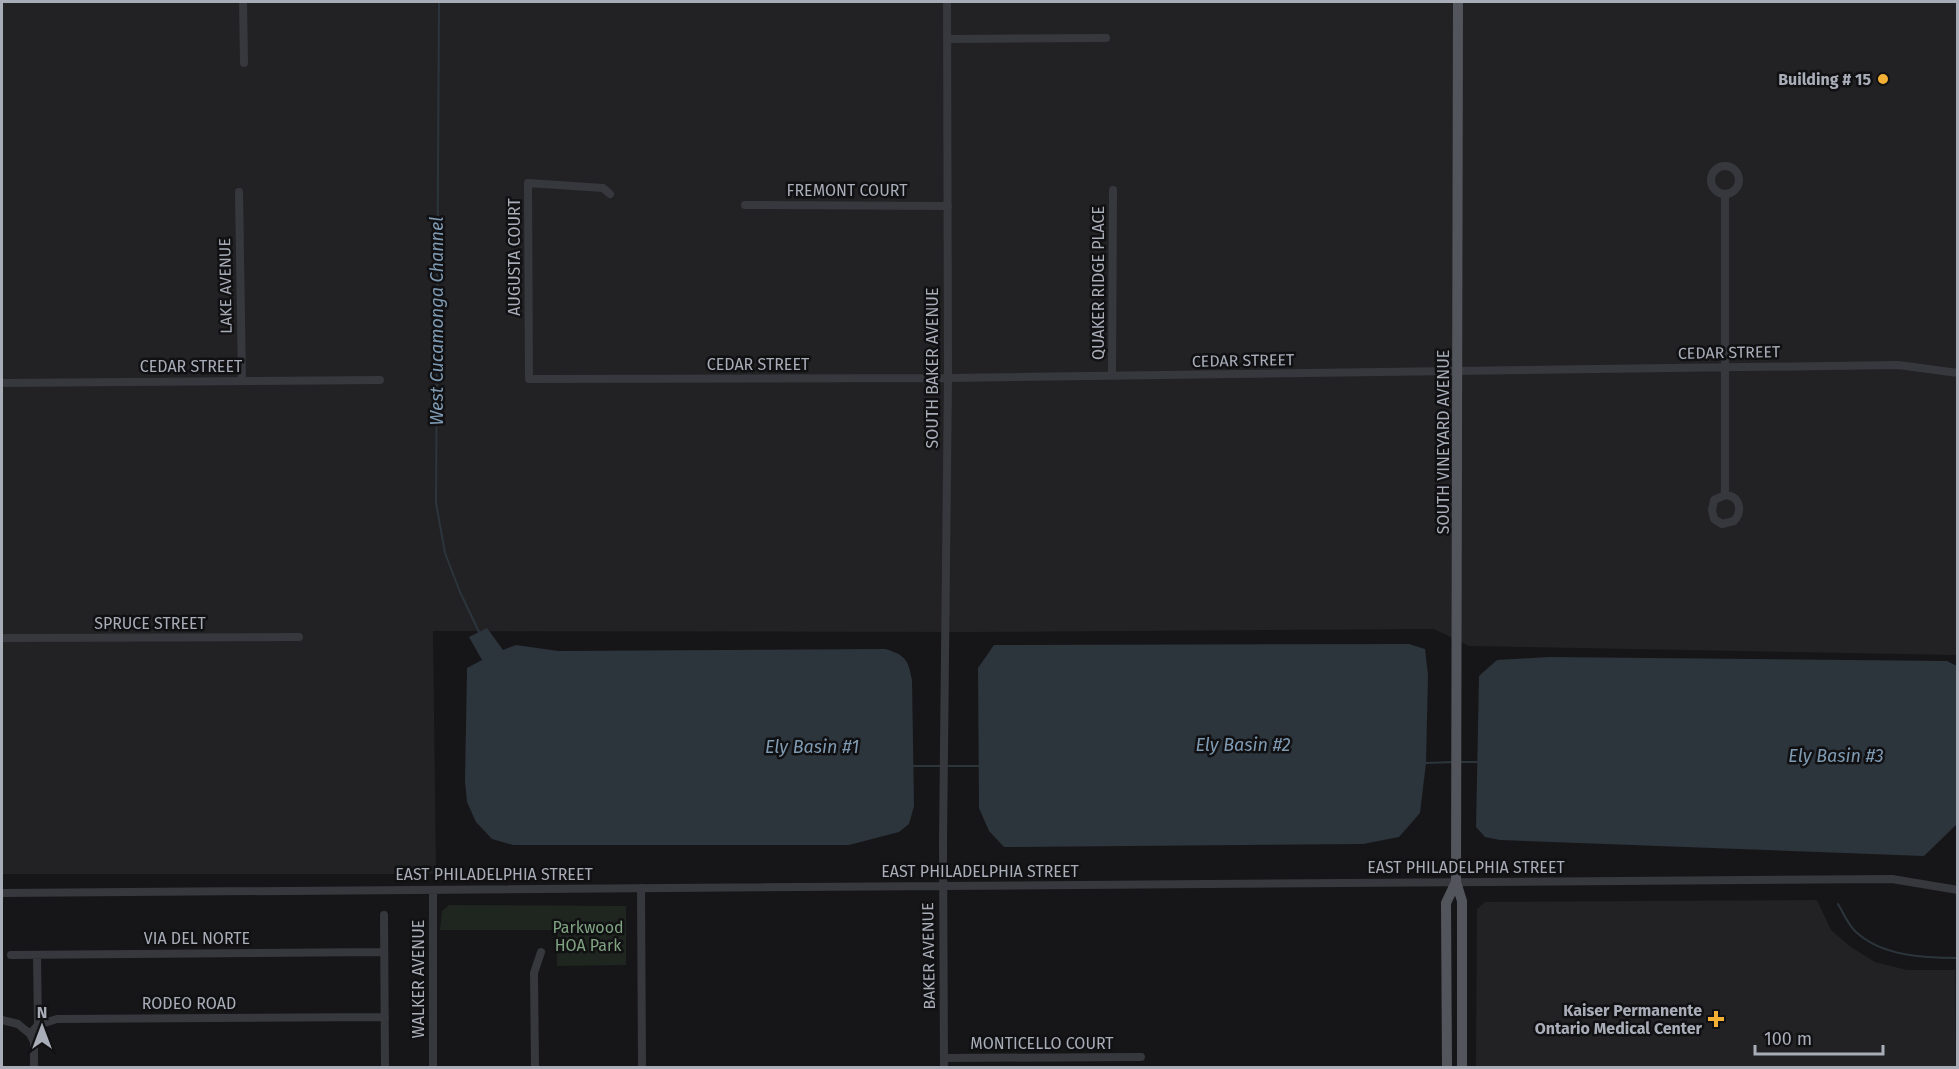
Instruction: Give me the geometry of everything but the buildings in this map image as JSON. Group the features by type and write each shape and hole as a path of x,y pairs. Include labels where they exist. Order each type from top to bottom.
{"main road":[{"name":"SOUTH VINEYARD AVENUE","path":"1458,2 1459,372 1456,882 1462,901 1462,1068"},
{"name":"SOUTH VINEYARD AVENUE","path":"1447,1068 1446,903 1456,882"}],"street":[{"path":"243,2 244,63"},
{"name":"SOUTH BAKER AVENUE","path":"943,736 948,378 947,2"},
{"path":"948,39 1106,38"},
{"name":"AUGUSTA COURT","path":"529,379 528,183 603,188 610,194"},
{"name":"QUAKER RIDGE PLACE","path":"1112,376 1113,190"},
{"name":"LAKE AVENUE","path":"238,192 242,381"},
{"path":"1725,194 1725,495"},
{"name":"FREMONT COURT","path":"745,205 948,206"},
{"name":"CEDAR STREET","path":"529,379 948,378 1898,365 1958,373"},
{"name":"CEDAR STREET","path":"2,383 380,380"},
{"name":"SPRUCE STREET","path":"2,638 300,637"},
{"name":"BAKER AVENUE","path":"943,736 944,1063"},
{"name":"EAST PHILADELPHIA STREET","path":"2,893 1892,879 1958,890"},
{"path":"641,888 642,1068"},
{"name":"WALKER AVENUE","path":"433,890 434,1068"},
{"name":"WALKER AVENUE","path":"384,915 385,1068"},
{"name":"VIA DEL NORTE","path":"11,955 384,952"},
{"path":"535,1068 534,973 541,952"},
{"path":"30,1034 38,1025 37,955"},
{"name":"RODEO ROAD","path":"38,1025 57,1019 385,1017"},
{"path":"2,1020 18,1024 30,1034 34,1042 34,1068"},
{"name":"MONTICELLO COURT","path":"944,1063 1141,1057"}],"shaded area":[{"path":"2,2 1957,2 1957,655 1469,646 1434,629 967,632 433,631 436,874 2,874"},
{"name":"Kaiser Permanente Ontario Medical Center","path":"1817,900 1831,930 1851,947 1875,962 1907,970 1955,970 1956,1067 1476,1068 1477,909 1485,902"}],"green space":[{"name":"Parkwood HOA Park","path":"449,905 626,906 626,965 557,966 557,930 440,930 442,911"}],"water":[{"name":"Ely Basin #1","path":"487,628 503,650 516,645 558,651 885,649 898,654 905,659 912,680 914,806 909,824 899,832 849,845 513,845 492,839 476,822 467,802 465,781 467,668 482,660 469,637"},
{"name":"Ely Basin #2","path":"1409,644 1425,649 1428,675 1426,763 1420,813 1399,837 1363,844 1004,847 989,831 979,808 978,668 994,645"},
{"name":"Ely Basin #3","path":"1549,657 1947,661 1957,666 1957,824 1924,856 1500,840 1485,837 1476,827 1479,676 1497,660"}],"waterway":[{"name":"West Cucamonga Channel","path":"439,2 436,503 445,553 479,632"},
{"path":"1426,763 1453,762"},
{"path":"1459,762 1477,762"},
{"path":"913,766 941,766"},
{"path":"946,766 979,766"},
{"path":"1838,904 1853,929 1878,946 1890,951 1917,956 1958,958"}],"place":[{"name":"Building # 15","path":"1883,79"},
{"name":"Kaiser Permanente Ontario Medical Center","path":"1716,1019"}]}
